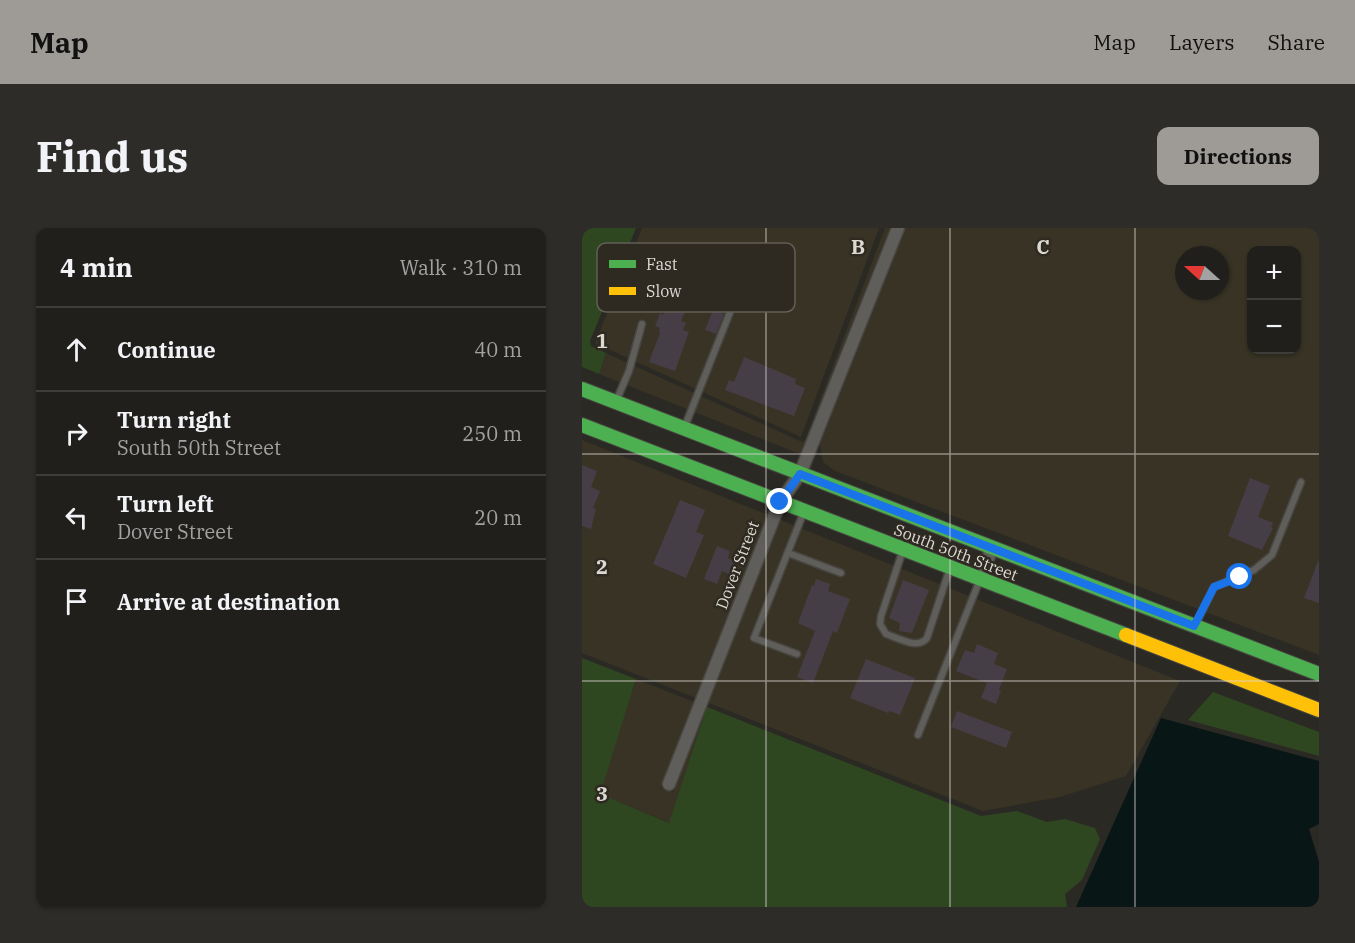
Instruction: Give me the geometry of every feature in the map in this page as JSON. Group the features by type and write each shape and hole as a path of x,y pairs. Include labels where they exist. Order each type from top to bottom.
{"main road":[{"name":"South 50th Street","path":"582,389 1319,674"},
{"name":"South 50th Street","path":"582,425 1319,710"}],"street":[{"name":"Dover Street","path":"669,784 780,502 800,474 898,228"},
{"path":"980,579 992,548"}],"lane":[{"path":"684,429 730,312"},
{"path":"616,402 629,371 642,324"},
{"path":"1194,626 1214,587 1254,570 1272,555 1301,482"},
{"path":"797,654 754,638 804,511"},
{"path":"904,550 881,616 880,624 886,634 918,645 924,643 950,568"},
{"path":"788,553 841,573"},
{"path":"918,735 980,579"}],"shaded area":[{"path":"642,228 879,228 801,437 595,343 608,312 795,312 795,243 636,243"},
{"path":"885,228 890,228 800,454 599,374 606,353 802,442 805,440"},
{"path":"896,228 1319,228 1319,655 835,471 823,462 819,442"},
{"path":"582,440 1180,681 1126,776 1060,797 983,811 582,653"},
{"path":"636,679 694,702 661,788 673,792 707,707 670,823 599,794"},
{"path":"1161,718 1319,761 1319,824 1309,829 1319,862 1319,907 1076,907"}],"green space":[{"path":"582,228 636,228 630,243 597,243 597,312 602,312 590,341 591,346 606,353 599,374 582,367"},
{"path":"582,658 636,679 600,794 669,823 707,707 981,816 1017,811 1047,822 1065,819 1095,828 1100,839 1082,880 1065,894 1067,907 582,907"},
{"path":"1213,692 1319,732 1319,756 1188,720"}],"building":[{"path":"664,312 685,312 681,321 686,323 683,330 689,332 675,371 649,362 660,333 660,328 655,326 660,313 663,315"},
{"path":"712,312 724,314 716,334 705,330"},
{"path":"744,357 796,379 795,384 805,388 794,416 725,390 729,380 734,382"},
{"path":"582,465 597,471 591,487 600,491 593,508 596,509 591,529 582,526"},
{"path":"1250,478 1270,486 1258,517 1273,523 1271,527 1273,528 1262,550 1228,536"},
{"path":"680,500 705,510 696,532 704,535 686,578 653,564"},
{"path":"717,546 730,551 728,558 736,562 730,575 722,571 717,584 704,579"},
{"path":"1319,561 1319,603 1304,598"},
{"path":"816,579 830,584 828,591 850,599 837,633 833,631 813,683 797,677 815,631 798,623"},
{"path":"903,580 929,590 912,633 899,631 900,623 889,618"},
{"path":"977,644 998,653 994,664 1007,669 996,704 981,698 987,683 956,671 965,650 974,653"},
{"path":"866,659 915,678 900,715 889,711 888,713 850,698"},
{"path":"957,711 1012,732 1006,748 951,727"}],"traffic: fast":[{"path":"582,389 1319,674"},
{"path":"582,425 1126,635"}],"traffic: slow":[{"path":"1126,635 1319,710"}],"route":[{"path":"780,502 800,474 1194,626 1214,587 1240,577"}]}
